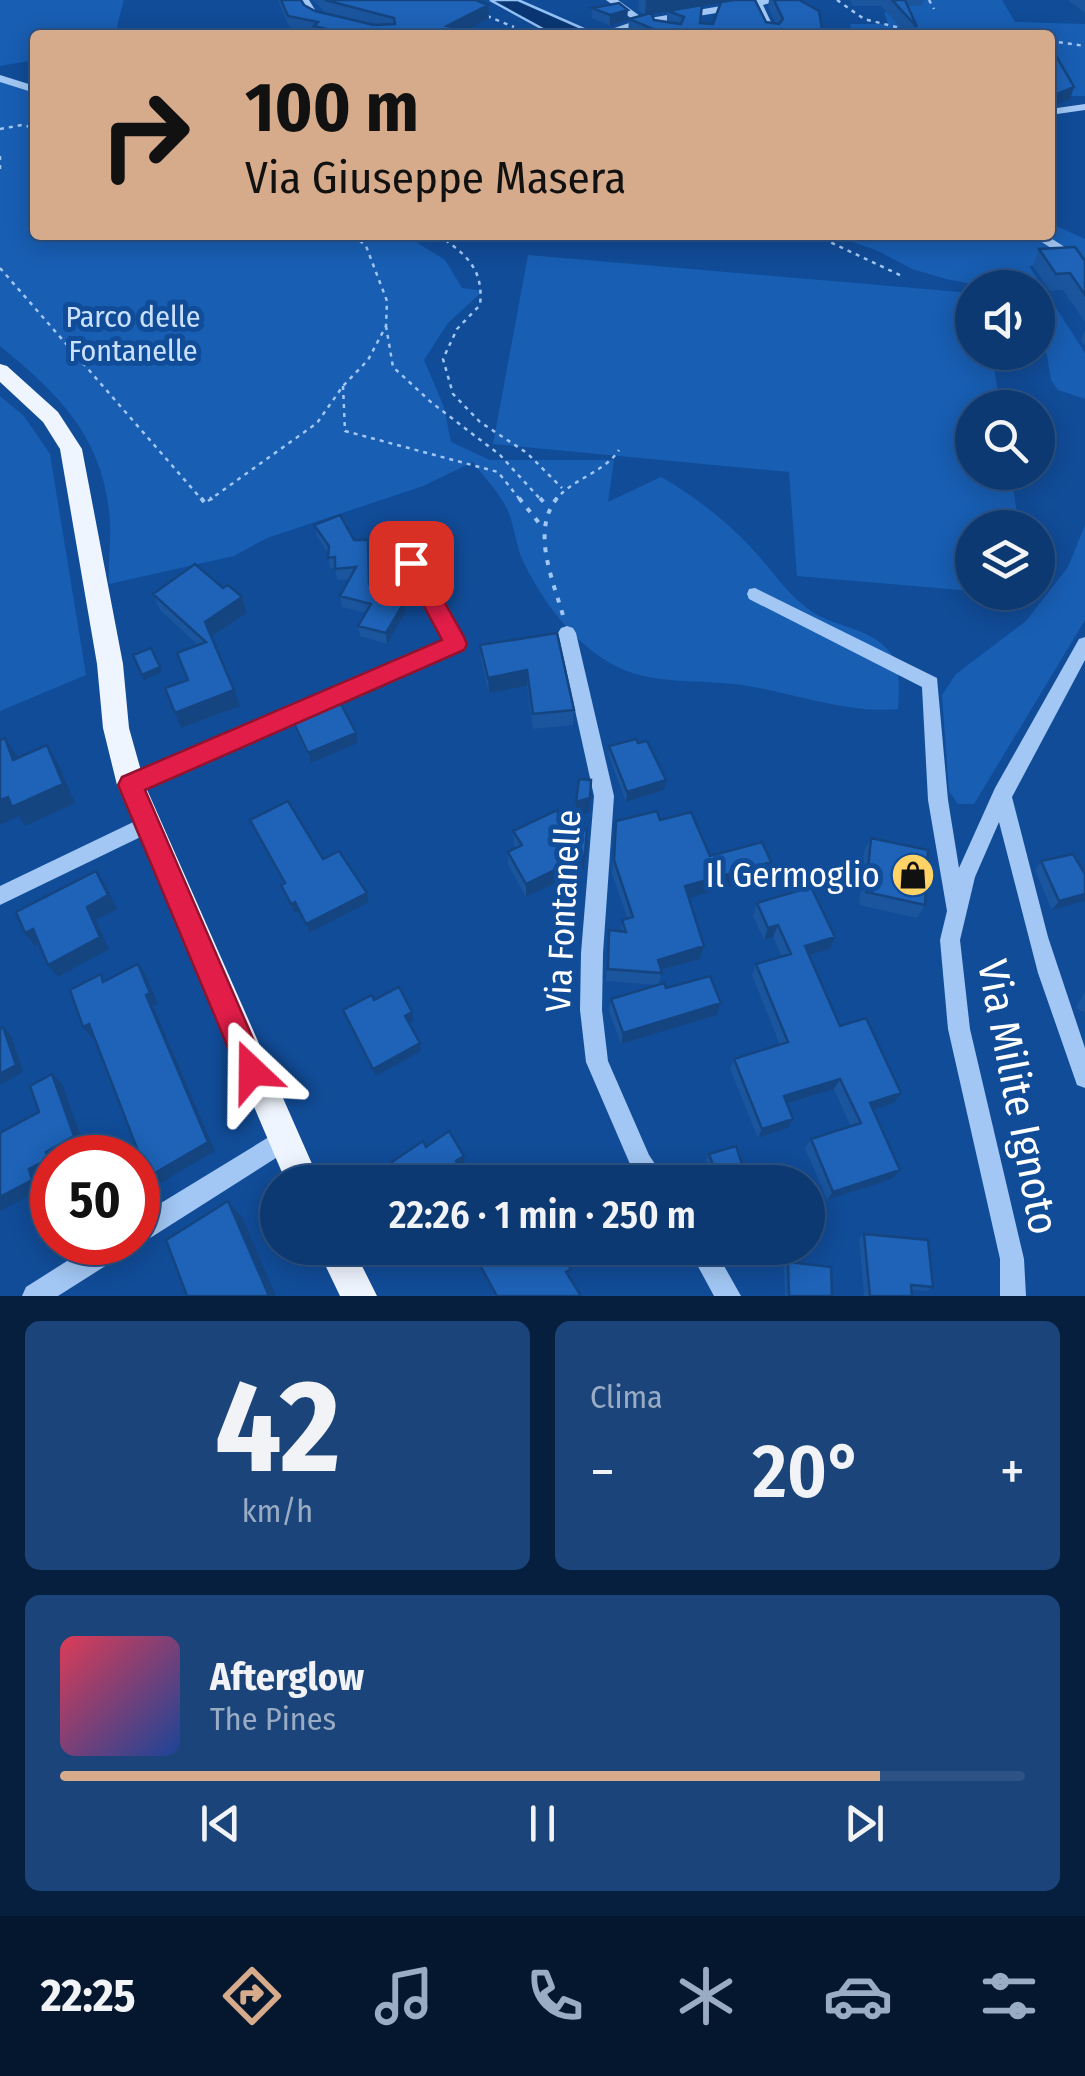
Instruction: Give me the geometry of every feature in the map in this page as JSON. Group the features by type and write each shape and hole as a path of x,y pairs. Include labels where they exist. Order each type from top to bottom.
{"main road":[{"path":"0,371 51,417 71,449 110,664 116,728 131,785 294,1165"},
{"path":"344,1265 359,1296"}],"street":[{"path":"304,0 313,15 339,23"},
{"path":"611,0 643,22"},
{"path":"616,30 775,0"},
{"path":"757,3 770,30"},
{"path":"707,30 711,11"},
{"path":"0,78 30,88"},
{"path":"1055,111 1085,107"},
{"path":"1046,240 1085,266"},
{"path":"131,785 456,644 411,563"},
{"path":"755,594 931,683 938,800 955,909"},
{"name":"Via Fontanelle","path":"567,633 604,796 590,1010 597,1062 643,1165"},
{"name":"Via Milite Ignoto","path":"1013,1296 1012,1258 966,1068 953,993 950,940 955,909 972,857 1002,794 1085,644"},
{"path":"1002,794 1025,890 1060,1009 1085,1077"},
{"path":"0,896 148,824"},
{"path":"160,1217 282,1142"},
{"path":"35,1296 84,1265"},
{"path":"710,1265 728,1296"}],"path":[{"path":"838,0 864,19 916,30"},
{"path":"929,0 934,9"},
{"path":"480,13 514,26"},
{"path":"1055,42 1085,46"},
{"path":"0,130 30,127"},
{"path":"0,156 0,173"},
{"path":"359,240 378,272 387,301 392,367 500,456 547,506"},
{"path":"446,240 474,259 482,274 480,305 457,330 443,359 452,394 480,422 527,454 562,488"},
{"path":"826,240 902,276"},
{"path":"0,268 205,503 317,423 343,386 368,360 386,326"},
{"path":"343,386 345,431 498,472 543,528"},
{"path":"567,633 543,528 547,506 562,488 614,460 619,450"}],"green space":[{"path":"0,0 124,0 117,30 30,30 30,61 0,66"},
{"path":"920,0 1002,0 1015,22 1085,24 1085,96 1068,96 1055,74 1055,30 852,30 850,24 888,24 884,12 901,12 898,6 922,6"},
{"name":"Parco delle Fontanelle","path":"0,78 30,88 30,240 413,240 445,260 462,288 483,291 448,323 424,360 444,407 451,442 490,460 614,460 608,502 661,477 673,484 736,532 805,607 872,637 888,650 898,670 898,709 860,709 748,686 656,678 610,663 566,626 542,595 521,556 505,505 473,462 423,486 267,538 234,556 109,584 110,522 106,493 89,443 60,401 0,346"},
{"path":"1055,225 1085,239 1085,260 1029,266 1032,270 955,270 955,281 912,269 847,240 1055,240"},
{"path":"528,255 955,292 955,370 995,370 997,390 955,390 955,490 1014,490 1016,510 955,510 955,590 797,576 789,472 493,444"},
{"path":"1055,306 1085,353 1085,399 1058,390 1049,370 1055,370"},
{"path":"0,396 24,416 50,454 86,675 0,711"},
{"path":"1085,525 1085,620 974,804 958,804 949,791 942,695 956,674 1026,621 1035,610 1055,610 1055,584 1068,567"}],"shaded area":[{"path":"490,0 518,0 586,30 545,30"}],"building":[{"path":"281,0 301,0 315,11 374,25 395,24 394,18 325,0 476,0 488,5 447,26 458,28 454,30 326,30 314,26 318,22 288,16"},
{"path":"755,0 766,22 779,24 783,19 774,0 799,0 819,11 822,30 656,30 629,19 651,13 654,20 681,24 684,17 668,11 702,5 700,23 713,24 721,2"},
{"path":"892,0 905,0 917,27"},
{"path":"619,3 628,10 610,15 592,8"},
{"path":"1055,54 1074,87 1055,95"},
{"path":"1075,247 1085,261 1085,295 1070,273 1056,274 1039,249"},
{"path":"340,515 354,540 368,540 369,584 394,591 391,598 405,601 386,633 358,626 371,604 340,596 356,567 335,569 335,557 328,558 329,546 314,525"},
{"path":"195,564 223,588 228,585 242,597 205,622 234,690 175,713 165,688 188,680 177,653 206,642 153,594"},
{"path":"557,633 574,710 533,714 527,670 488,678 480,645"},
{"path":"151,648 160,667 142,675 133,655"},
{"path":"338,698 356,733 308,753 291,717"},
{"path":"5,738 13,760 47,745 63,784 12,807 8,797 0,800 0,740"},
{"path":"636,739 638,743 647,741 666,780 627,792 609,746"},
{"path":"579,779 591,780 590,798 576,802"},
{"path":"288,801 323,859 339,851 367,893 306,924 295,902 291,904 281,885 285,883 250,820"},
{"path":"557,810 564,835 587,829 585,855 526,884 508,852 522,845 513,831"},
{"path":"657,811 660,820 691,812 710,856 762,842 771,862 685,886 704,946 658,960 662,973 608,969 609,930 626,932 622,920 633,917 614,860 616,821"},
{"path":"871,838 928,850 925,905 866,892"},
{"path":"1073,854 1085,874 1085,894 1059,901 1041,861"},
{"path":"96,871 108,895 87,907 100,937 48,965 33,929 25,933 16,912"},
{"path":"811,887 835,937 805,946 840,1026 866,1018 901,1093 870,1103 900,1170 833,1192 811,1139 861,1123 840,1079 784,1096 793,1119 762,1129 734,1059 788,1042 756,964 791,954 778,925 768,928 757,903"},
{"path":"138,964 150,993 146,995 208,1142 160,1170 160,1135 132,1135 89,1024 83,1027 70,990 101,974 103,982"},
{"path":"710,976 721,1003 623,1033 611,999 664,983 666,988"},
{"path":"399,987 412,1012 405,1016 420,1043 373,1069 343,1010"},
{"path":"3,1027 16,1065 0,1074 0,1029"},
{"path":"52,1074 74,1135 30,1135 30,1181 0,1197 0,1133 39,1112 30,1086"},
{"path":"449,1131 464,1156 456,1161 458,1165 392,1162 423,1141 426,1147"},
{"path":"736,1146 742,1165 713,1165 709,1154"},
{"path":"228,1201 269,1296 187,1296 166,1240"},
{"path":"864,1234 928,1240 933,1287 911,1285 912,1296 870,1296"},
{"path":"569,1265 571,1269 566,1272 581,1296 497,1296 481,1267"},
{"path":"788,1265 831,1267 832,1296 789,1296"}],"waterway":[{"path":"395,0 460,30"}],"place":[{"name":"Il Germoglio","path":"913,875"}],"route":[{"path":"252,1071 131,785 456,644 411,563"}]}
